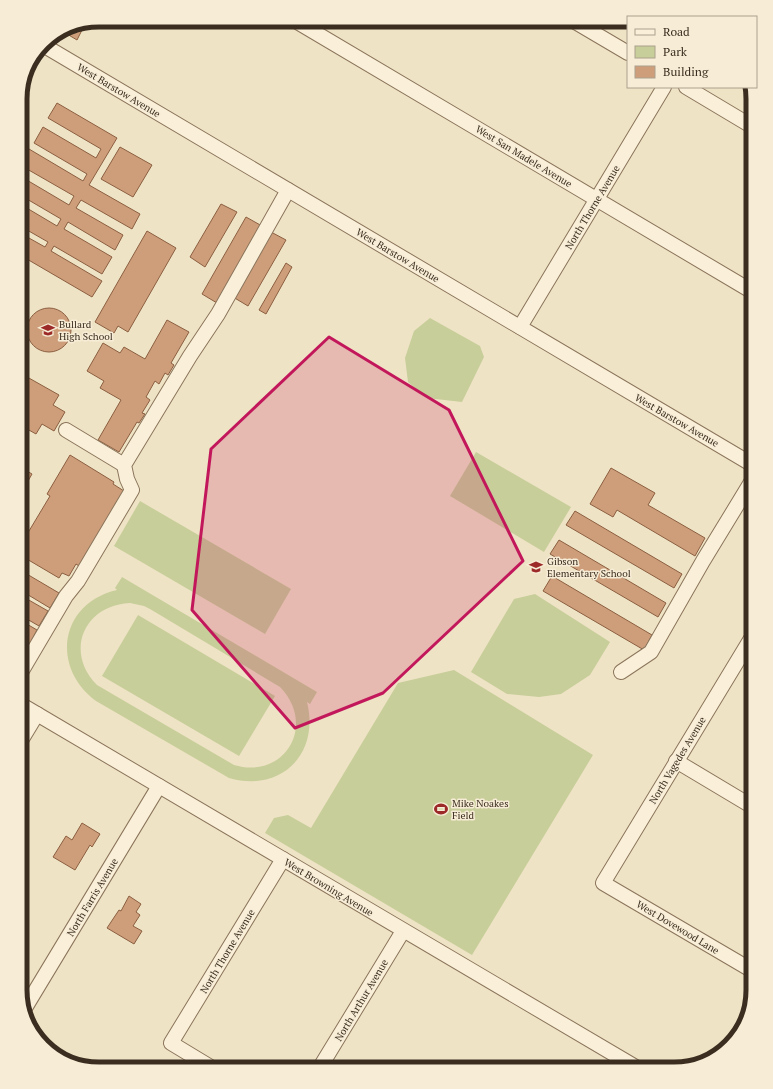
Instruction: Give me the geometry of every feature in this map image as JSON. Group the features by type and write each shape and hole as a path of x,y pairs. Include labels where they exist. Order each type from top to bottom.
{"street":[{"name":"West San Madele Avenue","path":"306,27 746,288"},
{"path":"584,27 627,52"},
{"name":"West Barstow Avenue","path":"48,48 746,461"},
{"name":"North Thorne Avenue","path":"520,327 663,88"},
{"path":"688,88 746,123"},
{"path":"27,662 66,596 78,581 132,490 127,479 124,465 190,356 218,314 288,190"},
{"path":"66,430 124,465"},
{"path":"621,672 651,652 699,568 746,491"},
{"name":"North Vagedes Avenue","path":"603,883 746,648"},
{"name":"West Browning Avenue","path":"27,708 402,931 627,1062"},
{"path":"27,730 36,714"},
{"path":"676,761 746,803"},
{"name":"North Farris Avenue","path":"28,1002 159,786"},
{"name":"North Thorne Avenue","path":"202,1062 171,1043 283,859"},
{"name":"West Dovewood Lane","path":"603,883 746,967"},
{"name":"North Arthur Avenue","path":"323,1062 402,931"}],"highlighted area":[{"path":"329,337 449,410 523,561 383,693 295,728 192,610 211,449"}],"green space":[{"path":"430,318 480,346 484,357 462,402 427,398 408,382 405,358 414,331"},
{"path":"476,452 571,507 544,552 450,496"},
{"path":"140,501 291,589 265,634 114,546"},
{"path":"122,577 317,692 310,704 307,702 310,721 308,738 302,753 292,765 280,774 265,780 248,781 229,778 96,701 81,687 72,671 67,654 68,638 73,622 83,608 98,597 117,590 115,588","holes":["130,603 144,606 280,687 291,702 296,717 295,732 290,746 281,757 268,764 252,768 234,765 97,685 87,672 82,659 81,645 84,632 91,621 101,612 114,606"]},
{"path":"535,594 610,642 590,675 561,694 539,697 507,694 471,672 514,599"},
{"path":"138,615 275,696 239,756 102,676"},
{"name":"Mike Noakes Field","path":"454,670 593,755 472,955 265,833 274,818 288,815 311,828 398,683"}],"building":[{"path":"83,28 77,40 67,34"},
{"path":"57,103 117,138 89,185 140,214 132,229 81,200 76,208 123,235 115,250 68,222 64,229 112,257 102,274 54,246 51,251 102,281 92,297 27,259 27,237 45,247 48,242 27,230 27,208 57,226 61,219 27,199 27,180 69,205 74,196 27,169 27,153 29,149 83,181 87,174 34,143 43,127 96,158 101,149 48,118"},
{"path":"120,147 152,165 133,197 101,179"},
{"path":"221,204 237,212 205,267 190,257"},
{"path":"246,217 262,226 217,303 202,294"},
{"path":"147,231 176,248 128,332 118,326 114,333 95,322"},
{"path":"271,232 286,240 248,306 233,297"},
{"path":"286,263 292,267 266,314 259,310"},
{"path":"45,308 53,308 65,314 71,326 71,334 65,346 53,352 45,352 33,346 27,334 27,326 33,314"},
{"path":"167,320 189,332 171,363 174,365 168,375 165,373 159,384 155,381 146,397 150,400 142,413 145,414 139,423 137,422 119,452 98,440 121,400 100,388 104,381 87,371 103,343 120,353 124,347 145,359"},
{"path":"27,377 59,395 53,405 65,412 54,431 42,424 36,434 27,429"},
{"path":"70,455 114,482 113,484 124,491 79,566 76,564 69,576 62,573 59,578 27,559 27,534 50,496 47,494"},
{"path":"611,468 655,493 648,505 705,538 695,556 617,510 613,517 590,504"},
{"path":"27,471 32,474 27,483"},
{"path":"575,511 682,574 674,588 566,525"},
{"path":"559,540 666,603 658,617 550,554"},
{"path":"27,574 59,593 50,608 27,594"},
{"path":"552,576 652,635 644,650 543,591"},
{"path":"27,599 48,611 39,626 27,619"},
{"path":"27,624 37,630 29,646 27,645"},
{"path":"82,823 100,834 92,847 90,845 75,870 53,857 66,836 72,840"},
{"path":"129,896 141,904 136,912 140,915 133,926 142,931 134,944 107,928 119,910 121,911"}],"place":[{"name":"Bullard High School","path":"48,330"},
{"name":"Gibson Elementary School","path":"536,567"},
{"name":"Mike Noakes Field","path":"441,809"}]}
